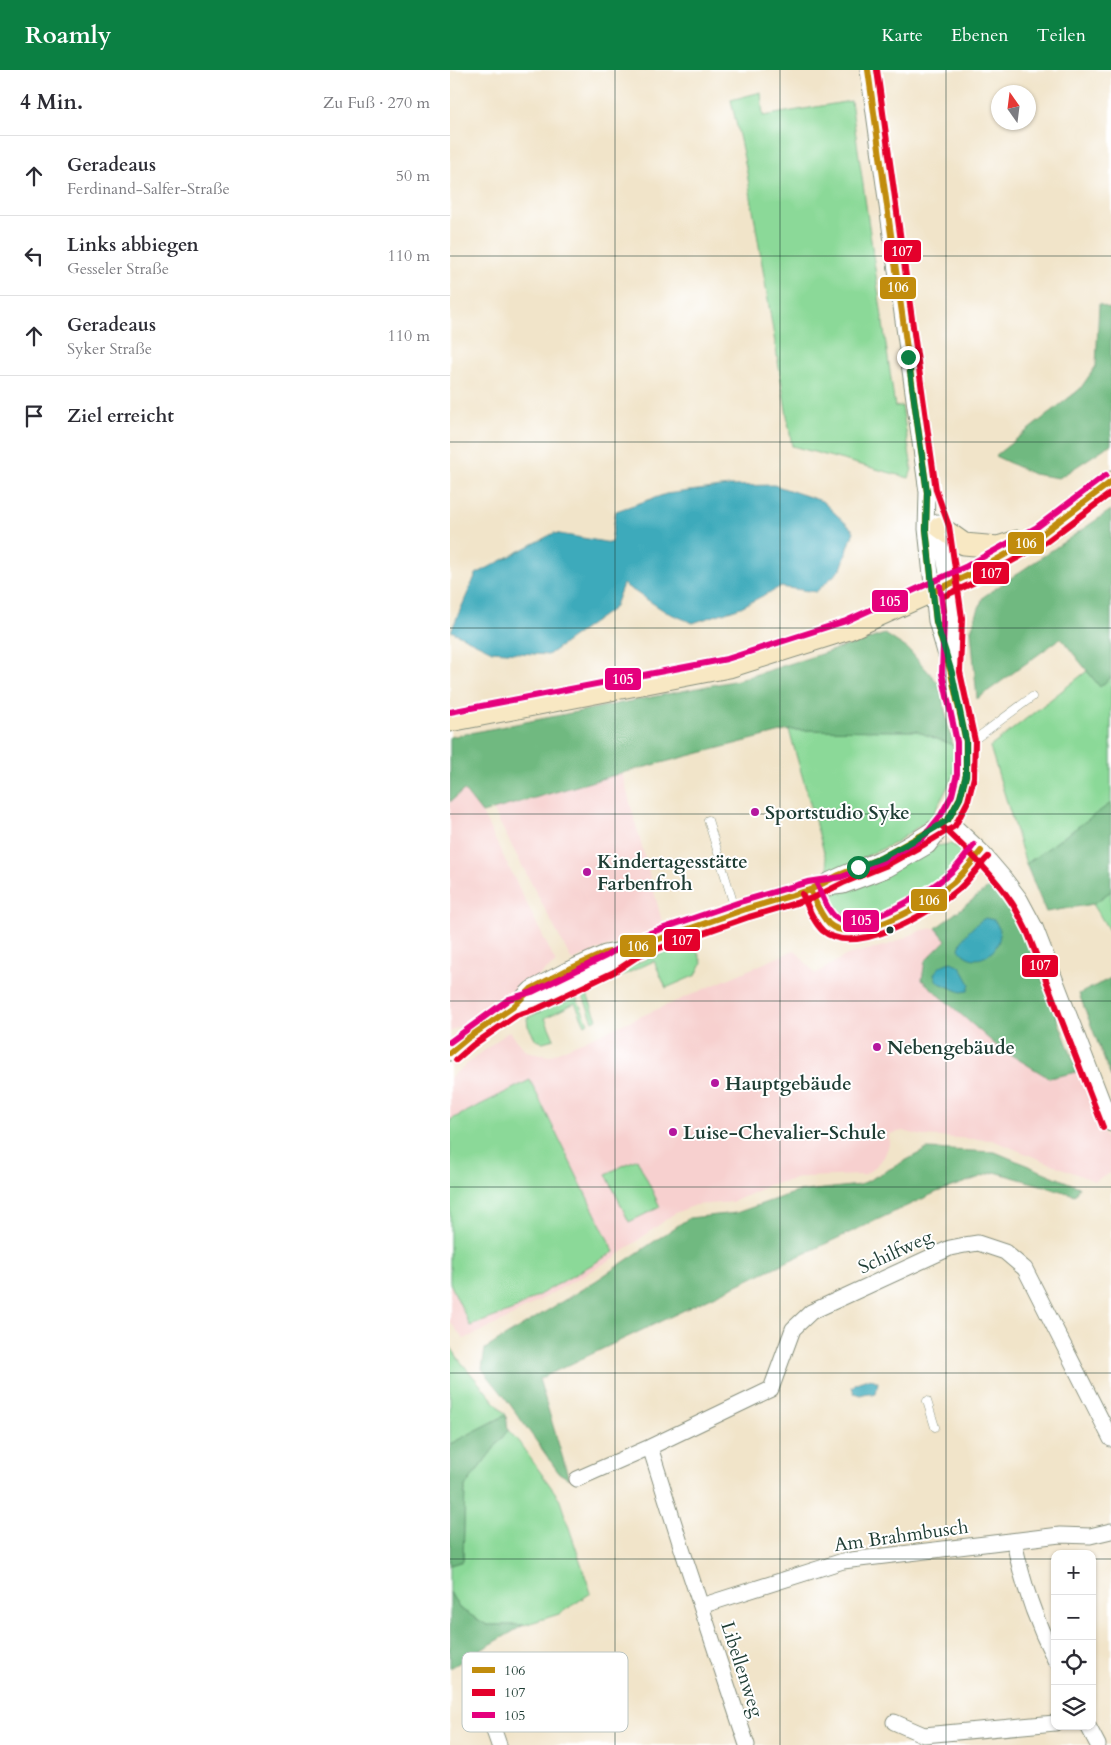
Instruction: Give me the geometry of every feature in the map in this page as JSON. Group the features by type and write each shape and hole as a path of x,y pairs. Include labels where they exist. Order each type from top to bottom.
{"main road":[{"path":"450,722 729,666 849,629 941,589 1042,534 1111,482"},
{"path":"940,527 964,544 998,547 1042,534"}],"street":[{"path":"450,1054 468,1038 513,1007 535,1000 596,971 636,947 736,912 810,890 843,886 888,869 928,846 948,820 960,798 966,775 966,741 952,673 953,618 941,589 926,529 927,492 868,70"},
{"path":"927,492 940,527 941,589"},
{"path":"948,820 981,850 1020,899 1035,927 1111,1124"},
{"name":"Schilfweg","path":"577,1479 650,1447 771,1389 793,1330 811,1312 950,1248 978,1243 1005,1252 1025,1269 1111,1438"},
{"path":"650,1447 701,1606"},
{"name":"Am Brahmbusch","path":"701,1606 843,1561 1060,1535 1090,1536 1111,1532"},
{"path":"1014,1541 1026,1589 1041,1632 1051,1652"},
{"name":"Libellenweg","path":"701,1606 747,1745"},
{"path":"894,1722 924,1735 1051,1722"},
{"path":"1090,1730 1098,1745"},
{"path":"494,1732 499,1745"}],"lane":[{"path":"966,741 978,737 1032,697"},
{"path":"708,820 736,912"},
{"path":"810,890 829,925 842,931 861,929 896,918 934,898 953,884 981,850"},
{"path":"927,1401 935,1427"}],"shaded area":[{"path":"622,773 664,929 601,949 572,961 493,810"},
{"path":"464,790 482,813 556,963 523,987 450,1032 450,802"},
{"name":"Luise-Chevalier-Schule","path":"936,928 947,940 925,961 922,980 998,1047 1049,1078 1078,1072 1111,1150 1111,1173 1094,1181 992,1140 923,1136 903,1131 889,1134 889,1145 884,1157 864,1175 804,1177 769,1185 733,1202 696,1205 675,1213 614,1258 503,1321 464,1339 450,1322 450,1078 454,1074 509,1031 526,1051 549,1056 795,950 815,974 847,955 888,945 922,930"}],"green space":[{"path":"761,92 763,116 851,101 895,407 902,406 912,469 909,478 792,446 746,167 731,100"},
{"path":"1099,304 1111,309 1111,444 1059,478 1033,474 995,456 1080,389 1096,366"},
{"path":"1111,510 1111,677 1100,687 1061,638 977,699 971,630 983,597"},
{"path":"885,634 908,649 939,684 953,745 916,731 789,730 622,773 482,813 464,790 450,802 450,737 738,680"},
{"path":"1087,671 1100,687 1111,677 1111,803 1026,864 990,747"},
{"path":"789,730 916,731 953,745 954,775 932,817 895,843 830,873"},
{"path":"1111,803 1111,891 1093,904 1046,912 1026,864"},
{"path":"951,844 963,851 966,862 951,877 901,907 861,922 842,920 830,909 830,898 834,893 936,846"},
{"path":"992,885 1021,925 1078,1072 1049,1078 998,1047 922,980 925,961 946,940 936,928"},
{"path":"1111,891 1111,934 1093,904"},
{"path":"694,942 702,963 696,975 666,988 654,961 586,992 597,1019 593,1021 581,991 644,960"},
{"path":"1111,978 1111,1077 1079,994"},
{"path":"575,995 588,1023 585,1025 575,1003 545,1018 554,1039 543,1042 536,1040 528,1026 527,1018"},
{"path":"530,1080 614,1252 511,1311 470,1326 450,1283 450,1120"},
{"path":"927,1149 995,1152 1079,1187 1075,1195 995,1172 937,1192 539,1379 569,1479 559,1473 504,1396 482,1369 485,1349 597,1280 689,1218 736,1213 796,1192 860,1185"},
{"path":"637,1159 660,1207 629,1222 606,1174"},
{"path":"450,1346 461,1362 506,1415 450,1444"},
{"path":"506,1415 508,1430 465,1486 463,1561 450,1565 450,1444"},
{"path":"508,1430 559,1498 591,1593 559,1614 524,1625 487,1625 459,1608 450,1592 450,1565 463,1561 465,1486"},
{"path":"450,1592 459,1608 487,1625 524,1625 478,1652 462,1652 462,1661 450,1668"}],"water":[{"path":"774,485 822,501 854,531 841,569 816,592 780,587 741,607 693,623 666,612 623,584 614,608 548,655 492,651 451,631 476,574 554,533 611,543 616,511 666,494 729,486"},
{"path":"985,918 994,920 999,929 996,947 983,958 974,959 966,956 959,949 963,940 969,931"},
{"path":"951,962 960,966 970,984 968,991 961,992 937,982 934,974 941,966"},
{"path":"870,1378 878,1382 876,1394 860,1395 854,1393 852,1387 856,1383"}],"transit line":[{"name":"106","path":"450,1053 513,1007 531,989 567,970 605,953 636,947 746,909 810,890 839,875 881,858 948,820 960,798 966,775 966,741 951,673 936,621 926,529 927,492 868,70"},
{"name":"107","path":"456,1060 473,1045 517,1015 539,1008 614,972 640,955 749,917 813,898 843,883 885,866 955,826 968,801 974,777 975,741 960,672 962,618 949,526 936,490 877,70"},
{"name":"105","path":"450,712 727,659 846,621 965,567 1037,527 1106,475"},
{"name":"106","path":"933,592 969,575 1042,534 1111,482"},
{"name":"107","path":"944,611 942,597 973,583 1046,542 1111,493"},
{"name":"105","path":"450,1042 509,999 532,992 606,956 632,939 743,901 808,882 841,877 884,861 922,839 941,815 952,795 957,774 957,742 942,673 944,618 940,586"},
{"name":"107","path":"942,826 988,872 1005,892 1018,913 1027,931 1103,1127"},
{"name":"105","path":"818,886 827,906 837,919 852,922 866,920 881,915 928,890 953,871 974,845"},
{"name":"106","path":"810,890 820,912 829,924 841,930 856,930 874,926 911,910 942,891 961,875 981,851"},
{"name":"107","path":"802,894 814,919 823,931 837,938 855,939 894,928 931,909 959,889 988,857"}],"place":[{"name":"Sportstudio Syke","path":"755,812"},
{"name":"Kindertagesstätte Farbenfroh","path":"587,872"},
{"name":"Nebengebäude","path":"877,1047"},
{"name":"Hauptgebäude","path":"715,1083"},
{"name":"Luise-Chevalier-Schule","path":"673,1132"}],"route":[{"path":"858,867 881,858 948,820 960,798 966,775 966,741 952,673 936,621 926,529 927,492 908,357"}]}
